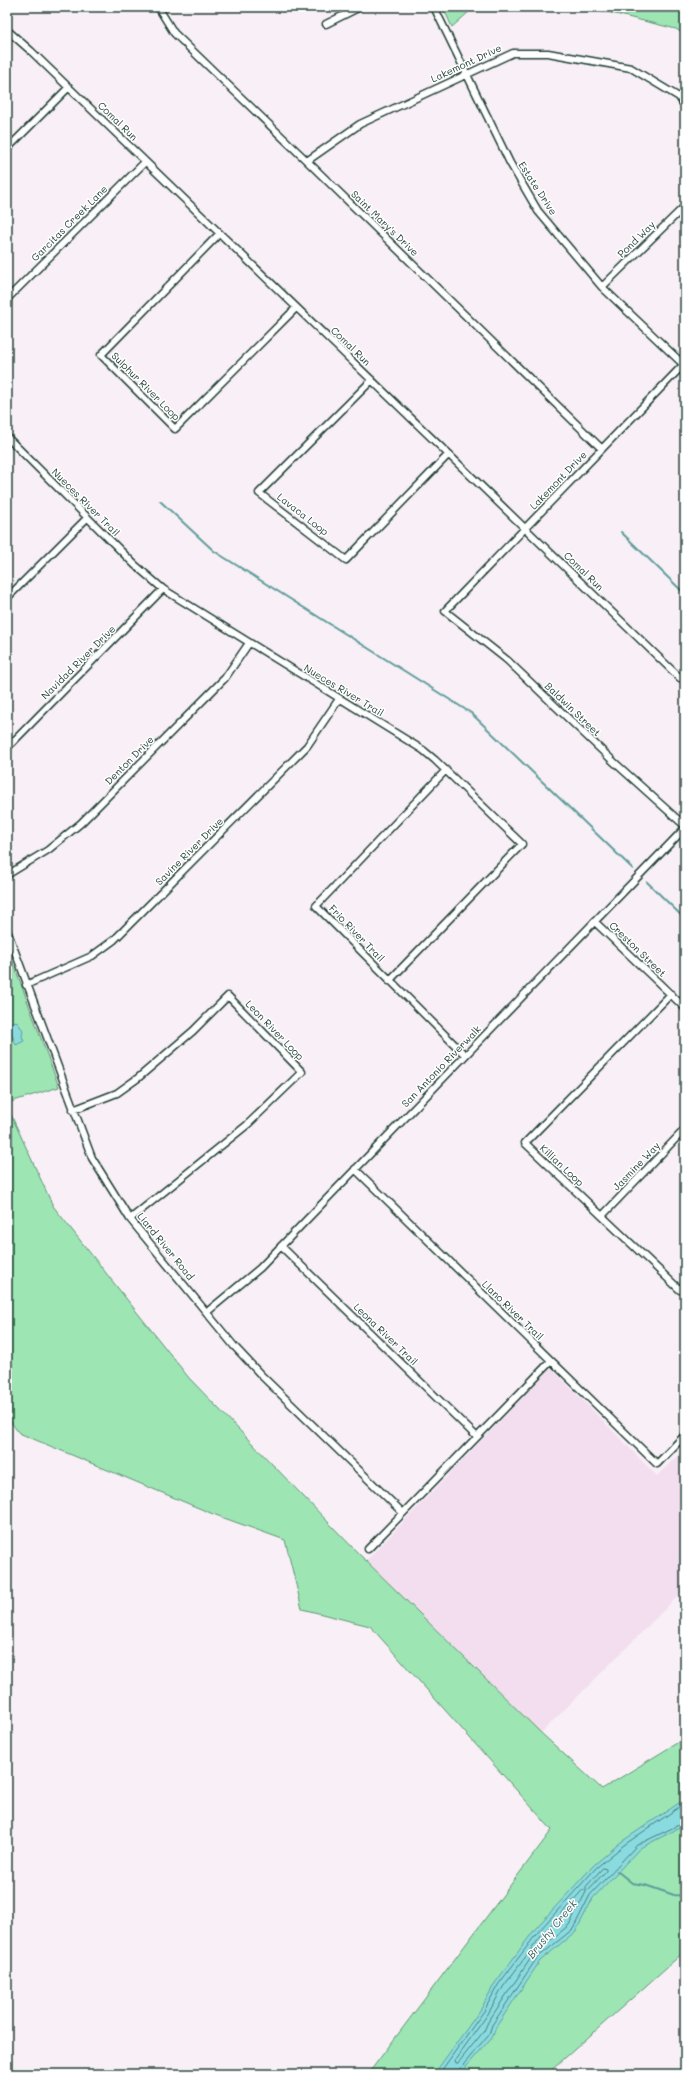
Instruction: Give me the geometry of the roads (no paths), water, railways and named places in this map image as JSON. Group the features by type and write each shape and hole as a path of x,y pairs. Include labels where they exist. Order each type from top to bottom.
{"street":[{"name":"Saint Mary's Drive","path":"158,7 174,33 308,161 602,449"},
{"path":"326,24 360,7"},
{"name":"Estate Drive","path":"434,7 510,163 538,211 602,286 685,364"},
{"name":"Comal Run","path":"7,30 69,87 219,234 680,678"},
{"name":"Lakemont Drive","path":"308,161 360,124 467,73 513,53 556,54 631,68 679,97 685,107"},
{"path":"7,149 69,87"},
{"name":"Garcitas Creek Lane","path":"7,299 145,162"},
{"name":"Pond Way","path":"602,286 685,206"},
{"name":"Sulphur River Loop","path":"219,234 101,355 175,429 296,308"},
{"name":"Lakemont Drive","path":"445,611 685,364"},
{"name":"Lavaca Loop","path":"372,380 259,493 346,560 448,455"},
{"name":"Nueces River Trail","path":"8,442 139,569 163,589 423,750 446,770 522,844 389,981"},
{"path":"7,598 87,518"},
{"name":"Navidad River Drive","path":"7,748 163,589"},
{"name":"Baldwin Street","path":"445,611 507,660 685,827"},
{"name":"Denton Drive","path":"7,875 48,850 71,833 225,678 234,668 249,643"},
{"name":"Savine River Drive","path":"26,985 92,956 114,940 307,746 339,699"},
{"name":"Frio River Trail","path":"446,770 316,906 389,981 465,1055"},
{"name":"San Antonio Riverwalk","path":"206,1312 252,1275 281,1246 685,827"},
{"name":"Creston Street","path":"595,922 685,1008"},
{"name":"Liard River Road","path":"7,930 26,985 92,1158 130,1219 234,1346 262,1376 403,1513"},
{"name":"Killian Loop","path":"670,994 525,1143 680,1290 685,1284"},
{"name":"Leon River Loop","path":"73,1110 117,1093 138,1078 193,1032 228,996 302,1072 247,1125 130,1219"},
{"name":"Jasmine Way","path":"602,1216 685,1129"},
{"name":"Llano River Trail","path":"355,1169 657,1464 685,1435"},
{"name":"Leona River Trail","path":"281,1246 477,1437"},
{"path":"368,1549 551,1361"}],"water":[{"path":"16,1021 23,1030 22,1037 24,1041 16,1045 8,1024"},
{"name":"Brushy Creek","path":"685,1799 685,1825 640,1848 593,1898 576,1931 540,1961 496,2027 493,2036 460,2074 434,2074 481,2009 495,1983 535,1929 594,1865 621,1842"}],"waterway":[{"path":"160,501 214,551 471,713 633,869"},
{"path":"621,532 685,594"},
{"path":"647,882 685,919"},
{"path":"617,1871 632,1883 645,1885 674,1895 685,1896"}]}
